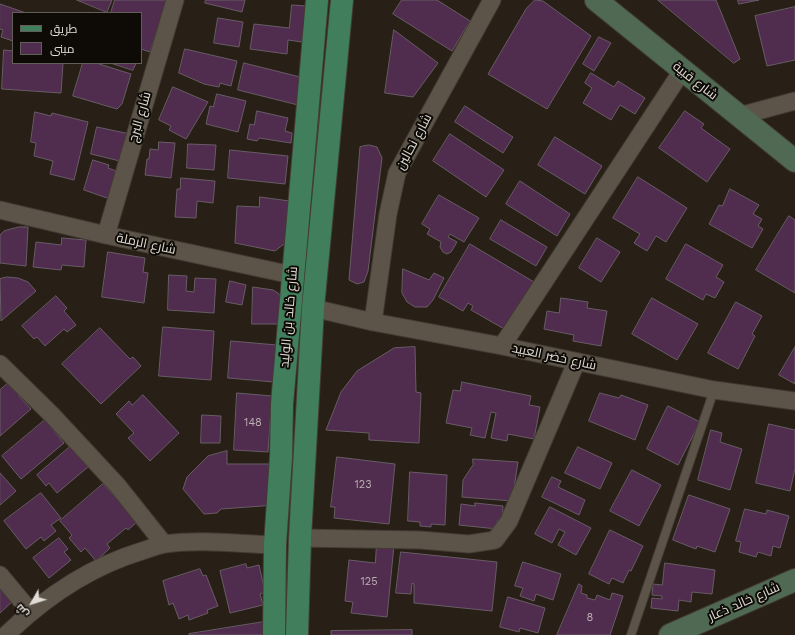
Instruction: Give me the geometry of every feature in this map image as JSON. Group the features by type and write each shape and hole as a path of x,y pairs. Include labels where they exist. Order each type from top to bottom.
{"main road":[{"name":"شارع خالد بن الوليد","path":"274,635 275,544 281,457 282,404 292,275 318,0"},
{"name":"شارع خالد بن الوليد","path":"297,635 300,538 314,308 342,0"}],"street":[{"name":"شارع البرج","path":"106,235 175,0"},
{"name":"شارع نحالين","path":"373,322 388,214 397,173 492,0"},
{"name":"شارع قبية","path":"596,0 795,160"},
{"path":"502,346 682,70"},
{"path":"739,116 795,101"},
{"name":"شارع الرملة","path":"0,210 106,235 292,275"},
{"name":"شارع خضر العبيد","path":"314,308 373,322 502,346 576,363 714,390 795,401"},
{"path":"300,538 420,540 469,544 494,540 502,533 509,521 576,363"},
{"path":"0,364 51,414 117,485 164,544"},
{"path":"6,635 30,611 62,589 97,569 121,558 164,544 275,544"},
{"path":"0,574 30,611"},
{"name":"شارع خالد ذعار","path":"670,635 795,580"}],"lane":[{"path":"631,635 714,390"}],"building":[{"path":"77,0 112,0 107,12"},
{"path":"115,0 167,0 150,52 142,49 142,12 111,12"},
{"path":"206,0 245,0 242,12 205,3"},
{"path":"402,0 437,0 470,21 452,51 393,14"},
{"path":"535,0 543,1 591,36 547,109 488,74 526,9"},
{"path":"658,0 716,0 740,59 734,63"},
{"path":"738,0 759,0 739,4"},
{"path":"0,4 23,12 12,12 12,41 1,37 3,30 0,29"},
{"path":"292,5 307,6 302,42 288,40 287,54 250,49 254,24 289,28"},
{"path":"795,7 795,60 767,66 755,16"},
{"path":"218,18 243,22 239,47 214,43"},
{"path":"394,30 438,63 413,97 385,93"},
{"path":"599,37 611,43 594,71 583,64"},
{"path":"185,49 237,61 231,86 220,83 219,87 204,84 179,73"},
{"path":"4,50 12,51 12,64 63,64 61,93 2,89"},
{"path":"244,63 308,79 302,106 238,90"},
{"path":"83,64 99,64 131,74 122,104 117,109 73,96"},
{"path":"114,64 136,64 133,70"},
{"path":"591,73 614,87 618,81 645,98 635,114 620,105 611,120 583,103 592,88 585,83"},
{"path":"173,87 208,102 186,139 169,130 171,126 159,120"},
{"path":"217,94 246,101 238,132 206,124 210,106 213,107"},
{"path":"465,106 513,137 503,153 455,122"},
{"path":"257,111 288,118 285,131 292,133 291,143 259,138 257,141 247,139 250,124 254,125"},
{"path":"685,111 704,124 701,128 730,149 707,182 659,148"},
{"path":"35,112 51,116 52,113 88,122 74,180 50,174 53,161 34,156 36,143 31,142"},
{"path":"97,127 130,134 124,162 91,154"},
{"path":"450,134 504,170 486,197 433,161"},
{"path":"555,137 602,166 585,194 538,165"},
{"path":"159,142 175,143 171,178 145,175 150,149 158,150"},
{"path":"188,144 216,145 214,170 187,168"},
{"path":"369,145 377,147 382,158 368,271 364,282 357,284 349,280 360,147"},
{"path":"230,150 288,156 285,184 228,178"},
{"path":"93,160 109,165 108,168 119,172 110,199 84,190"},
{"path":"638,177 687,208 666,242 656,236 647,251 634,243 640,234 613,218"},
{"path":"181,178 215,181 213,203 197,201 196,218 175,217 177,189 180,189"},
{"path":"520,181 570,214 557,236 506,204"},
{"path":"730,189 759,205 753,214 762,219 758,226 763,229 752,248 709,224 719,205 722,206"},
{"path":"439,195 479,218 464,242 450,234 448,237 457,242 451,252 447,254 443,252 440,247 441,242 427,234 430,229 422,224"},
{"path":"260,197 297,202 293,237 275,251 235,243 237,206 259,207"},
{"path":"789,216 795,220 795,293 756,270"},
{"path":"501,220 547,247 536,266 490,239"},
{"path":"19,227 28,227 26,266 0,263 0,235 4,231"},
{"path":"62,238 86,240 84,267 62,265 61,270 33,267 36,242 61,245"},
{"path":"597,238 620,252 601,282 579,268"},
{"path":"470,244 534,282 506,330 471,310 473,306 468,303 463,311 439,297"},
{"path":"686,244 723,265 716,277 724,282 715,298 706,294 703,300 666,279"},
{"path":"108,252 145,258 143,272 148,273 144,303 102,297"},
{"path":"403,269 429,280 434,273 444,278 433,300 427,307 415,307 407,302 402,293"},
{"path":"169,275 187,276 186,291 194,292 195,278 216,279 214,313 168,310"},
{"path":"7,277 18,278 28,282 36,291 1,321 0,279"},
{"path":"230,281 246,285 242,305 226,302"},
{"path":"253,287 273,290 278,293 281,298 282,324 252,324"},
{"path":"56,296 67,308 64,311 76,325 67,332 64,329 45,346 37,337 34,339 22,326"},
{"path":"561,298 588,302 587,308 607,311 601,346 573,341 574,335 544,329 547,311 559,313"},
{"path":"652,298 698,324 677,360 632,334"},
{"path":"736,302 762,316 752,334 755,336 738,369 708,353"},
{"path":"163,327 214,331 211,380 159,376"},
{"path":"100,328 130,359 133,357 141,366 101,404 62,364"},
{"path":"231,341 277,345 274,382 228,378"},
{"path":"415,347 416,392 421,393 419,443 369,440 369,433 326,430 341,392 357,371 394,348"},
{"path":"795,347 795,384 779,375"},
{"path":"12,380 22,392 18,395 31,409 0,436 0,390"},
{"path":"462,382 531,396 529,405 540,407 534,439 508,434 507,441 491,438 496,413 491,412 485,438 470,435 472,428 446,423 453,390 460,391"},
{"path":"237,393 272,396 268,452 234,450"},
{"path":"600,393 619,398 621,395 648,405 635,440 589,421"},
{"path":"143,395 179,433 150,461 128,438 134,433 116,414 129,401 132,405"},
{"path":"668,406 700,422 678,465 647,449"},
{"path":"202,415 221,416 220,443 201,443"},
{"path":"45,420 64,443 21,479 2,456"},
{"path":"769,424 795,430 795,469 790,491 756,483"},
{"path":"711,430 722,433 720,442 742,449 730,490 698,480"},
{"path":"71,446 88,467 57,493 49,483 46,486 37,475"},
{"path":"578,447 612,463 600,489 565,473"},
{"path":"227,451 227,464 273,464 276,505 221,509 217,513 204,514 183,489 187,477 208,456"},
{"path":"337,457 395,464 389,524 334,518 335,507 331,507"},
{"path":"473,459 518,462 512,501 462,497 463,480 473,465"},
{"path":"632,470 661,485 639,526 610,511"},
{"path":"410,472 447,475 445,525 431,524 431,527 420,526 420,522 408,521"},
{"path":"0,473 16,491 0,505"},
{"path":"552,477 561,481 558,487 585,500 579,515 542,497"},
{"path":"103,484 117,499 121,496 138,521 128,530 126,528 107,544 110,548 96,561 85,548 81,552 69,538 72,535 60,521"},
{"path":"41,493 61,518 51,525 56,531 44,541 41,537 26,549 4,521"},
{"path":"689,495 730,509 715,552 697,546 696,549 673,540"},
{"path":"475,503 503,506 502,521 497,521 497,529 459,525 461,504 475,506"},
{"path":"550,507 591,528 576,555 558,545 565,532 559,529 552,543 535,534"},
{"path":"745,509 766,514 767,510 789,516 780,548 773,546 771,556 758,552 756,557 739,552 741,542 736,541"},
{"path":"610,530 643,546 631,571 629,570 623,583 612,578 609,584 589,574"},
{"path":"59,538 68,549 64,552 71,560 49,578 33,558"},
{"path":"377,543 394,545 387,617 351,613 353,602 345,601 349,560 375,563"},
{"path":"401,552 497,562 492,611 414,603 414,584 412,583 411,594 396,593"},
{"path":"523,562 561,574 553,600 536,594 534,601 520,596 523,588 515,586"},
{"path":"665,563 715,570 712,594 692,592 691,602 679,600 678,611 651,608 652,598 662,599 662,596 652,595 653,584 662,585"},
{"path":"246,564 247,568 259,565 265,592 260,594 263,605 230,613 220,571"},
{"path":"200,569 203,576 206,575 218,606 207,610 208,613 189,620 188,615 179,619 173,603 169,605 163,581"},
{"path":"0,582 15,599 0,613"},
{"path":"579,584 582,586 581,593 587,595 587,598 595,600 597,595 610,600 612,593 623,596 610,635 557,635"},
{"path":"508,597 545,608 538,633 520,628 519,632 500,627"},
{"path":"264,622 266,635 189,635 189,634"},
{"path":"412,630 412,635 331,635 331,631"}]}
